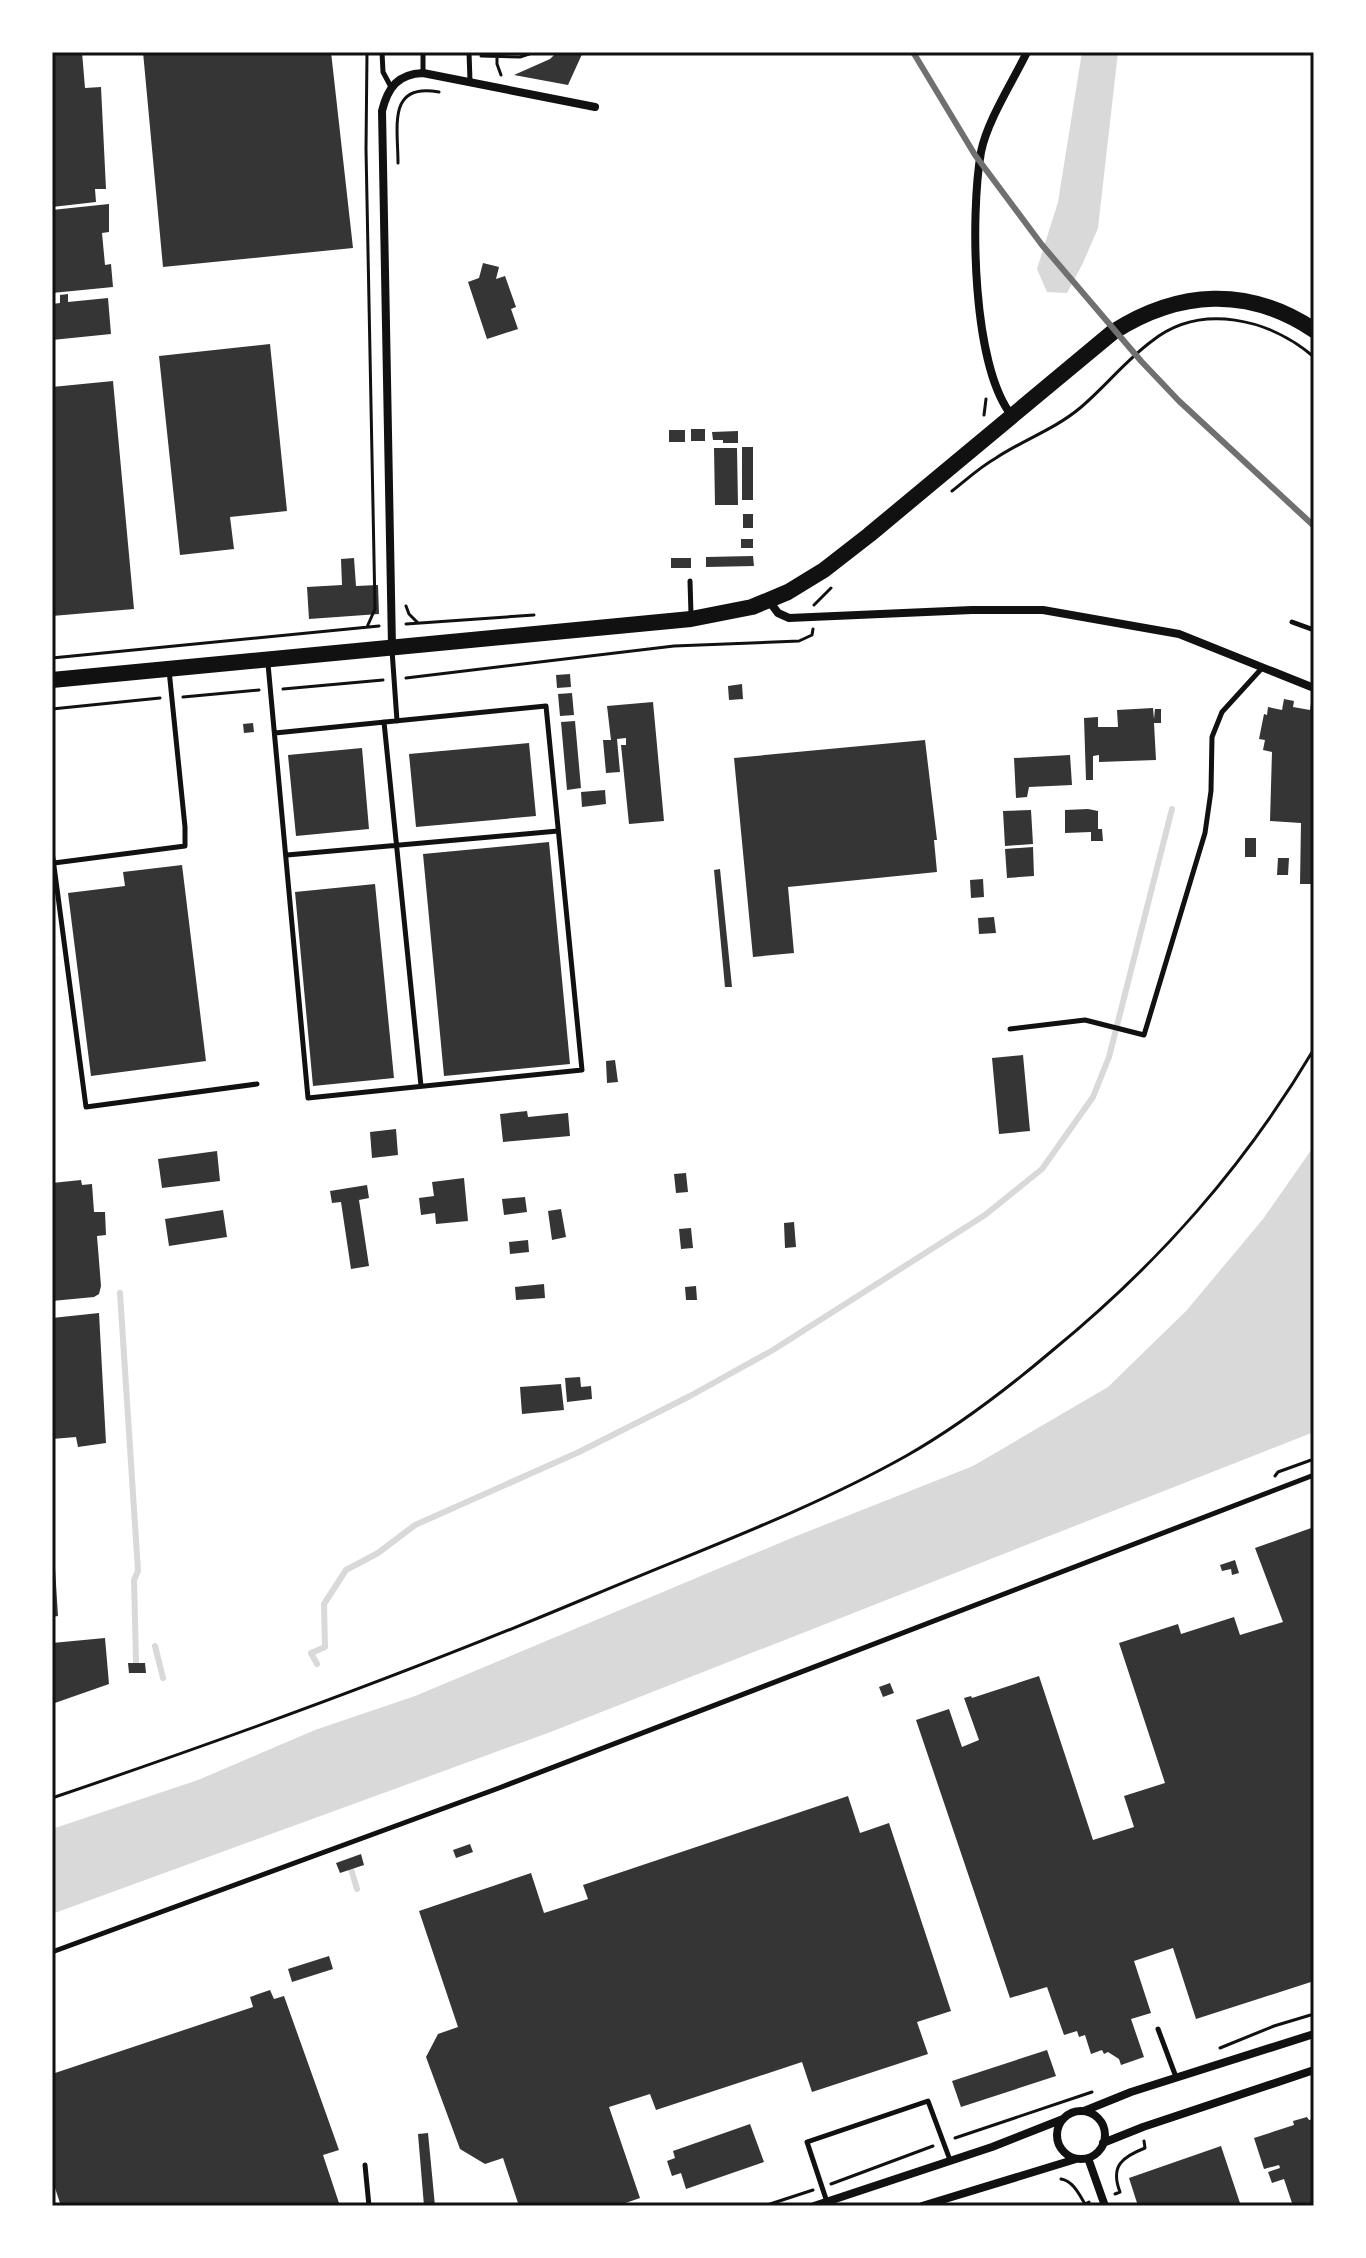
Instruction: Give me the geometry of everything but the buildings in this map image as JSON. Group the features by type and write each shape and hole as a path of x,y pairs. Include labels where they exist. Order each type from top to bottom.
{"main road":[{"path":"52,680 734,613 769,601 824,570 1113,332 1139,316 1202,299 1249,301 1277,309 1314,330"}],"street":[{"path":"1012,416 1003,404 995,383 980,314 977,196 982,150 1027,52"},
{"path":"392,648 382,111 391,87 402,77 423,73 595,107"},
{"path":"769,601 778,613 789,618 1043,610 1179,634 1314,688"},
{"path":"814,2206 950,2161 1131,2092 1314,2034"},
{"path":"1103,2143 1314,2070"},
{"path":"922,2206 1088,2158 1099,2152 1105,2135 1101,2122 1084,2111"},
{"path":"1063,2119 1058,2128 1059,2145 1076,2159"},
{"path":"1088,2158 1104,2202"}],"lane":[{"path":"382,52 383,72 391,87"},
{"path":"423,52 423,73"},
{"path":"469,54 470,81"},
{"path":"690,581 691,619"},
{"path":"1292,622 1314,630"},
{"path":"392,648 397,721"},
{"path":"268,659 308,1098 582,1070 546,706 275,733"},
{"path":"1010,1029 1085,1020 1144,1035 1205,833 1211,791 1212,737 1222,712 1263,667"},
{"path":"54,863 185,846 169,669"},
{"path":"384,722 421,1086"},
{"path":"287,855 558,831"},
{"path":"52,851 86,1107 257,1084"},
{"path":"52,1952 499,1788 1314,1475"},
{"path":"1158,2029 1177,2079"},
{"path":"827,2202 807,2142 928,2101 950,2161"},
{"path":"365,2165 369,2206"}],"path":[{"path":"367,52 375,609 367,627"},
{"path":"469,54 520,57 535,52"},
{"path":"497,54 500,74 504,77"},
{"path":"398,166 398,110 403,98 412,91 424,89 451,94"},
{"path":"946,495 995,458 1045,432 1079,409 1149,342 1170,328 1196,320 1222,319 1260,325 1294,341 1314,357"},
{"path":"979,423 984,414 987,390 995,383"},
{"path":"812,609 816,600 837,583"},
{"path":"404,603 418,623"},
{"path":"52,658 367,627 537,614"},
{"path":"407,678 674,646 799,641 812,635 813,628"},
{"path":"293,688 383,680"},
{"path":"181,697 259,690"},
{"path":"52,709 163,698"},
{"path":"52,1798 479,1643 792,1511 908,1455 1015,1382 1091,1319 1153,1261 1223,1181 1278,1107 1314,1049"},
{"path":"1278,1472 1314,1459"},
{"path":"1210,2052 1274,2026 1314,2014"},
{"path":"764,2206 1097,2090"},
{"path":"1016,2118 1022,2135"},
{"path":"1056,2178 1066,2180 1085,2204 1104,2202 1120,2192 1115,2179 1117,2167 1124,2157 1145,2148 1143,2127"}],"shaded area":[{"path":"1082,52 1118,52 1098,228 1067,293 1047,292 1037,269 1058,202"},
{"path":"1314,1146 1314,1432 548,1733 52,1914 52,1829 198,1780 315,1730 415,1696 794,1537 973,1466 1108,1387 1187,1310 1263,1219"}],"waterway":[{"path":"317,1664 311,1653 325,1647 324,1604 346,1570 378,1553 415,1525 579,1452 773,1350 985,1215 1042,1169 1093,1097 1109,1057 1172,809"},
{"path":"120,1293 138,1571 134,1580 136,1661"},
{"path":"155,1646 163,1678"},
{"path":"351,1869 357,1889"}],"railway":[{"path":"913,52 975,155 1042,245 1179,401 1314,526"}]}
